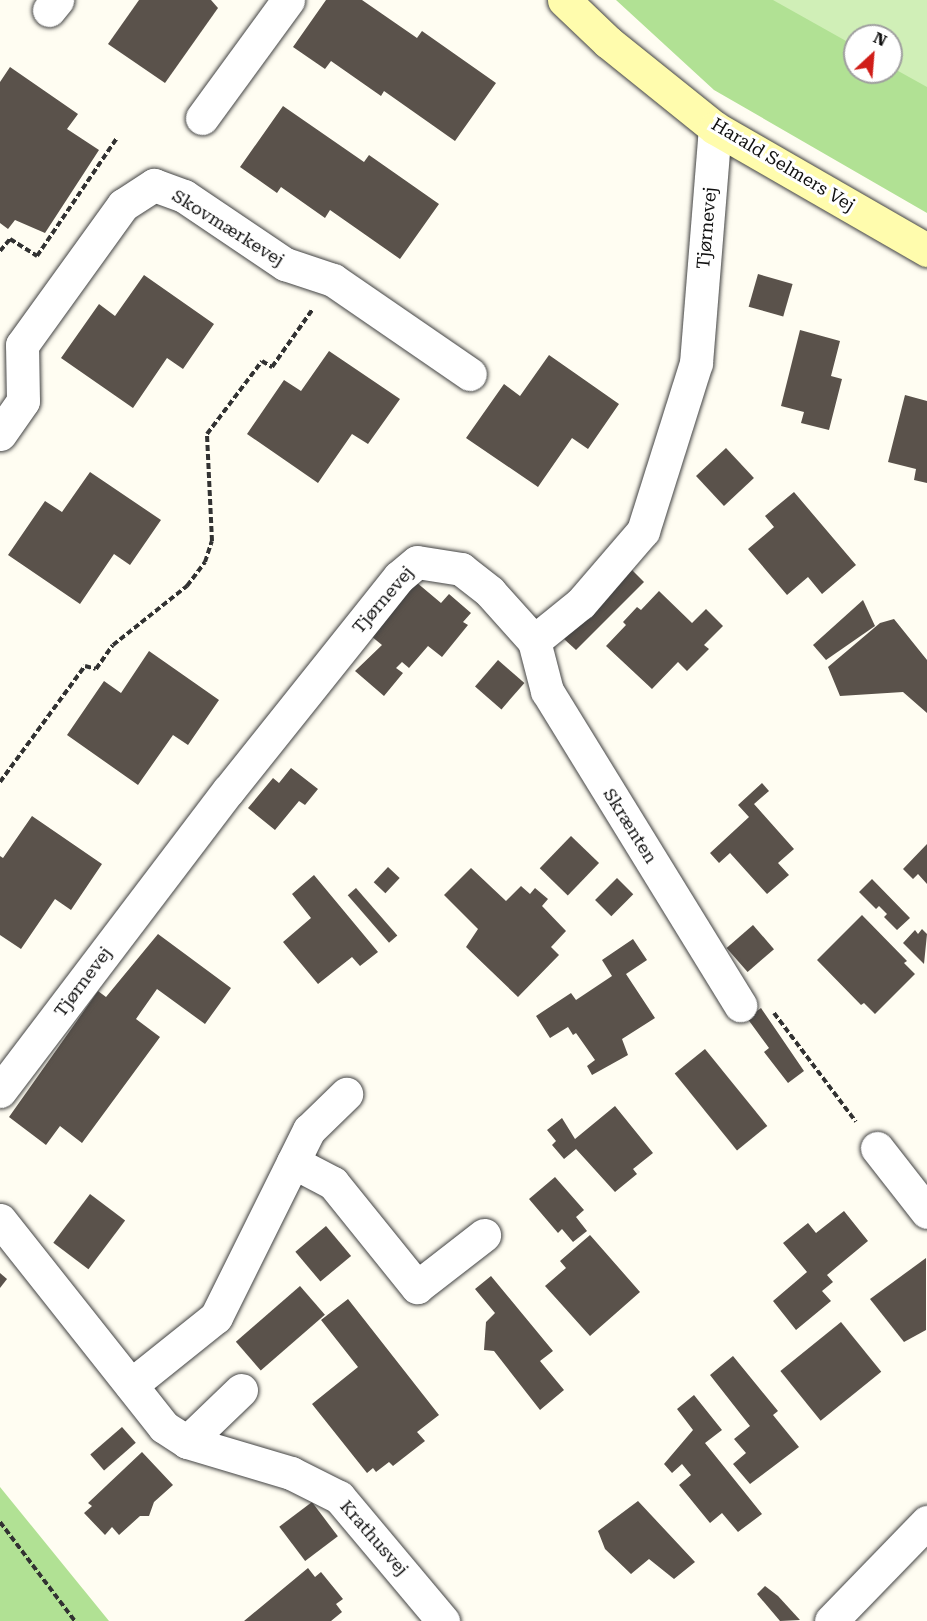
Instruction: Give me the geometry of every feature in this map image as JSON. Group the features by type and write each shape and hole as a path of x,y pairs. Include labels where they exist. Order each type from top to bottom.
{"street":[{"path":"202,118 288,0"},
{"name":"Harald Selmers Vej","path":"564,0 608,42 715,128 927,249"},
{"name":"Tjørnevej","path":"0,1090 228,791 399,577 417,562 461,569 490,592 534,641 581,603 643,531 696,363 715,128"},
{"name":"Skovmærkevej","path":"0,434 23,401 22,345 123,205 154,185 184,196 285,264 333,280 470,374"},
{"name":"Skrænten","path":"534,641 547,691 740,1005"},
{"path":"131,1385 216,1317 309,1130 346,1094"},
{"path":"877,1148 927,1212"},
{"path":"293,1162 333,1183 417,1287 484,1235"},
{"name":"Krathusvej","path":"0,1220 164,1427 187,1443 291,1473 339,1497 443,1621"},
{"path":"187,1443 241,1390"},
{"path":"831,1621 927,1522"}],"path":[{"path":"0,251 10,238 38,256 117,138"},
{"path":"0,782 85,666 96,669 113,645 187,586 206,562 212,541 207,434 262,361 272,367 333,280"},
{"path":"740,1005 765,1001 877,1148"},
{"path":"0,1522 75,1621"}],"green space":[{"path":"616,0 773,0 843,39 843,84 903,84 903,74 927,87 927,213 714,90"},
{"path":"634,0 927,0 927,186"},
{"path":"0,1487 109,1621 0,1621"}],"building":[{"path":"139,0 211,0 218,8 165,83 108,44"},
{"path":"326,0 362,0 417,38 422,31 496,83 455,141 384,91 381,96 331,61 325,69 293,47"},
{"path":"10,67 78,114 67,129 99,150 45,233 15,220 8,229 0,223 0,82"},
{"path":"283,106 364,162 369,155 439,204 400,259 330,210 325,218 281,187 277,193 240,167"},
{"path":"758,274 793,284 783,317 749,307"},
{"path":"144,275 214,324 183,369 167,358 133,408 61,358 99,304 115,316"},
{"path":"800,330 840,341 831,376 842,379 829,430 801,423 804,412 781,406"},
{"path":"329,351 400,399 368,444 352,434 318,483 247,434 284,380 301,391"},
{"path":"549,355 619,404 588,449 572,438 538,487 466,438 504,384 520,396"},
{"path":"905,395 927,401 927,483 914,480 916,469 888,462"},
{"path":"726,448 754,478 724,506 696,476"},
{"path":"90,472 161,520 130,565 114,554 80,604 8,555 45,501 62,512"},
{"path":"794,492 856,565 822,594 808,577 787,595 748,549 774,527 765,516"},
{"path":"627,565 644,582 576,650 564,639"},
{"path":"416,582 441,603 449,594 471,613 463,622 468,625 442,657 428,646 409,668 402,662 396,668 403,673 384,696 355,671 382,645 371,636"},
{"path":"659,591 692,623 706,609 723,626 704,645 709,649 687,671 678,662 652,689 606,646 626,625 623,622 637,607 641,610"},
{"path":"863,600 875,626 826,660 813,645"},
{"path":"894,619 927,660 927,713 903,692 840,696 828,667 880,623"},
{"path":"149,651 219,700 188,745 173,735 138,785 67,735 104,681 121,693"},
{"path":"498,660 524,683 501,709 475,686"},
{"path":"291,768 318,789 305,805 299,801 275,830 248,808 273,778 279,783"},
{"path":"762,783 769,791 754,804 794,849 778,863 789,875 767,894 730,853 719,863 710,853 749,817 738,805"},
{"path":"32,816 102,864 71,910 55,899 21,949 0,935 0,856 3,858"},
{"path":"571,836 599,863 568,895 540,868"},
{"path":"927,844 927,884 918,874 913,879 903,869"},
{"path":"388,867 400,878 385,893 374,882"},
{"path":"471,868 506,901 521,886 530,894 535,888 548,899 542,906 566,931 551,947 559,955 518,997 466,947 478,929 444,895"},
{"path":"314,875 378,952 360,966 352,957 318,984 283,942 311,918 292,894"},
{"path":"617,878 633,894 611,916 595,900"},
{"path":"872,879 910,918 897,930 884,917 887,914 879,906 876,909 859,892"},
{"path":"356,888 397,936 389,943 348,895"},
{"path":"862,915 907,961 904,963 915,974 875,1014 864,1003 861,1005 817,960"},
{"path":"753,925 774,949 748,972 727,948"},
{"path":"922,929 927,934 924,964 903,943 915,930 918,934"},
{"path":"158,934 231,988 205,1024 157,989 136,1019 160,1037 82,1143 60,1126 46,1145 9,1117 98,991 106,997"},
{"path":"633,939 647,960 626,974 655,1018 622,1039 628,1055 592,1075 587,1066 595,1060 576,1033 573,1035 568,1027 550,1038 536,1016 571,993 576,1000 612,976 602,960"},
{"path":"761,1008 804,1071 788,1083 764,1052 769,1048 747,1018"},
{"path":"705,1049 767,1126 737,1150 675,1074"},
{"path":"615,1106 653,1153 633,1169 637,1174 615,1192 576,1149 564,1159 552,1145 556,1141 547,1130 562,1118 575,1139"},
{"path":"555,1177 584,1210 576,1217 587,1231 573,1242 562,1229 558,1233 529,1199"},
{"path":"90,1194 125,1220 88,1269 53,1243"},
{"path":"844,1211 868,1241 827,1275 833,1282 822,1291 831,1301 796,1330 773,1301 807,1272 783,1243 808,1223 816,1233"},
{"path":"326,1226 351,1256 320,1282 295,1252"},
{"path":"590,1235 640,1292 590,1336 545,1286 566,1268 560,1261"},
{"path":"926,1258 926,1330 904,1342 870,1299"},
{"path":"0,1273 7,1279 0,1288"},
{"path":"491,1276 553,1351 540,1361 564,1390 540,1410 494,1351 484,1350 486,1322 495,1313 475,1289"},
{"path":"300,1286 325,1315 261,1370 236,1342"},
{"path":"348,1299 439,1415 417,1432 425,1441 393,1466 389,1462 376,1472 373,1468 367,1473 312,1404 358,1367 321,1320"},
{"path":"841,1322 881,1372 821,1421 780,1371"},
{"path":"733,1356 778,1411 773,1415 799,1447 750,1484 733,1464 746,1453 734,1439 750,1426 710,1375"},
{"path":"694,1395 722,1430 705,1443 762,1514 738,1532 722,1513 710,1523 679,1485 691,1475 682,1464 672,1473 664,1464 693,1430 677,1409"},
{"path":"122,1427 136,1443 104,1470 90,1455"},
{"path":"142,1452 173,1485 154,1502 149,1516 140,1516 119,1535 112,1527 105,1535 84,1513 92,1506 88,1503"},
{"path":"638,1501 695,1562 674,1579 649,1559 631,1574 605,1549 598,1531"},
{"path":"312,1502 338,1536 305,1561 279,1527"},
{"path":"308,1568 315,1577 321,1572 343,1599 336,1604 342,1612 331,1621 244,1621"},
{"path":"765,1586 778,1596 800,1620 780,1621 757,1594"}]}
